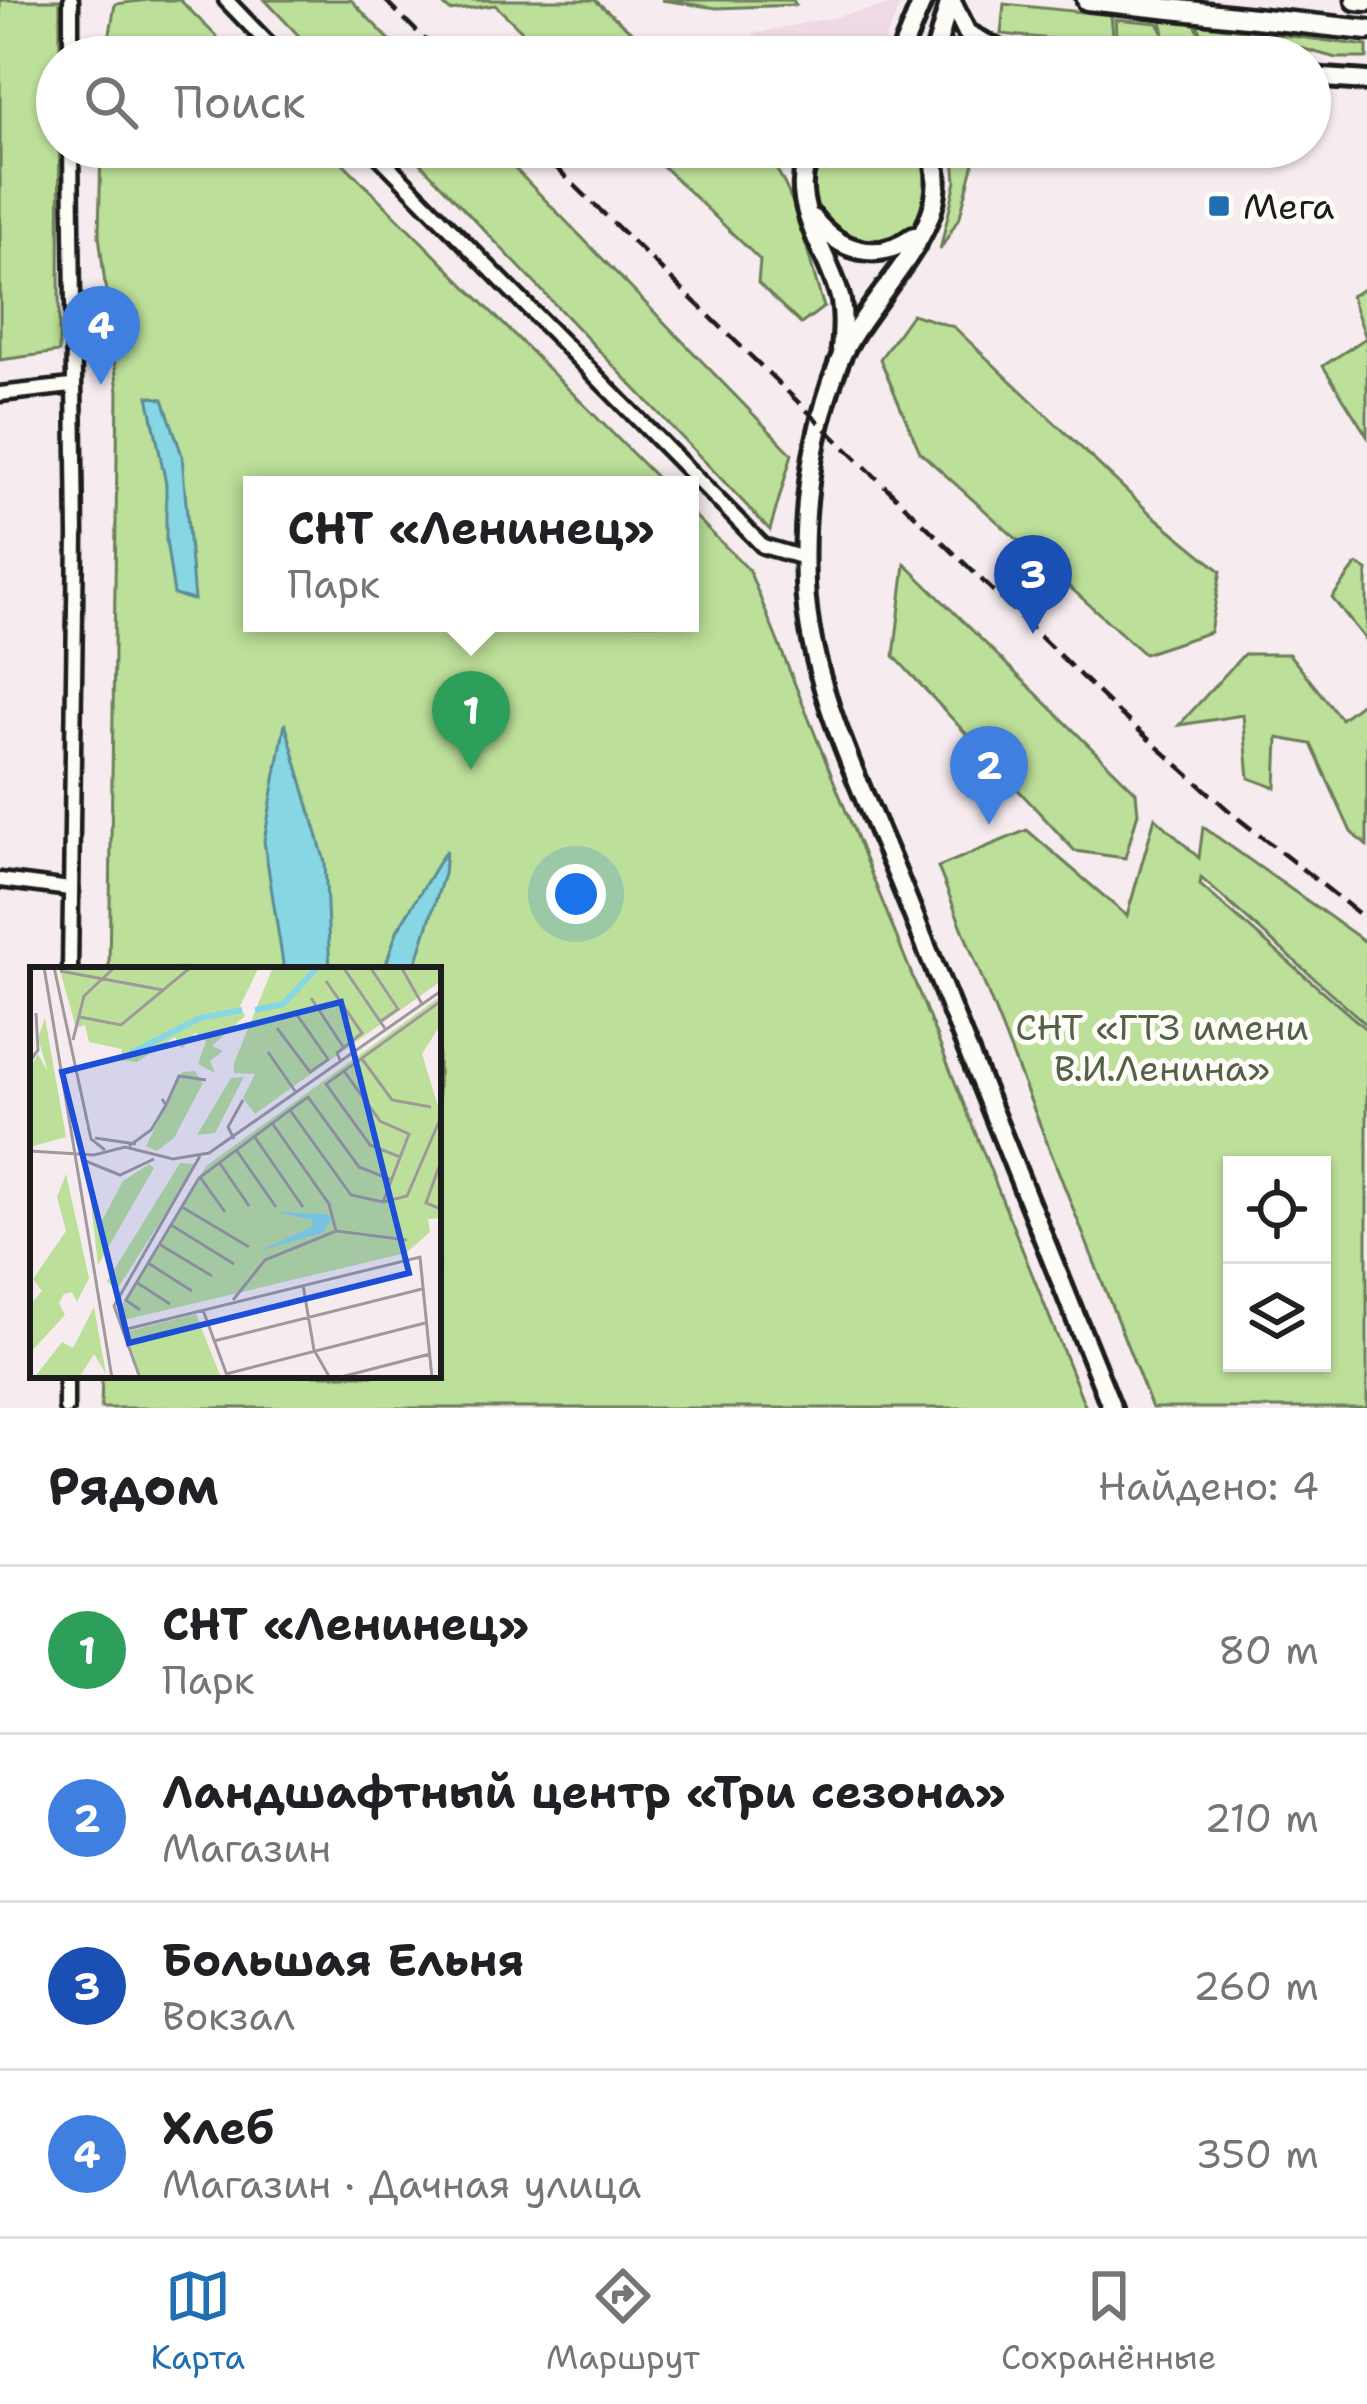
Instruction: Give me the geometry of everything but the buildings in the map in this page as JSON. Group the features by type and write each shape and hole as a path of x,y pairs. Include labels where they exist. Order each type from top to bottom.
{"main road":[{"path":"908,36 923,0"},
{"path":"940,36 950,0"},
{"path":"950,0 972,36"},
{"path":"1087,0 1367,30"},
{"path":"1356,0 1367,1"},
{"path":"1331,78 1367,81"},
{"path":"807,168 802,185 808,212 840,296 839,362"},
{"path":"938,168 939,190 922,229 859,321 839,362 805,491 806,602 819,665 839,723 1112,1408"},
{"path":"808,212 827,237 872,252 903,244 922,229"}],"street":[{"path":"71,0 71,36"},
{"path":"226,0 261,36"},
{"path":"70,967 76,536 71,168"},
{"path":"391,168 694,476"},
{"path":"0,394 71,386"},
{"path":"699,481 763,546 804,558"},
{"path":"0,880 70,889"}],"shaded area":[{"path":"901,3 887,36 753,34"}],"green space":[{"path":"0,0 60,0 60,36 36,36 36,168 60,168 59,352 0,360"},
{"path":"180,0 216,36 110,36 115,4"},
{"path":"265,0 351,0 386,36 299,36"},
{"path":"438,0 595,0 636,36 527,36 495,5 450,11"},
{"path":"661,0 793,0 796,5 717,8"},
{"path":"1004,4 1111,15 1113,36 1022,36 1001,34"},
{"path":"1115,19 1158,23 1164,34 1161,20 1195,24 1200,36 1116,36"},
{"path":"1197,24 1290,36 1203,36"},
{"path":"1331,41 1367,46 1367,58 1331,57"},
{"path":"101,168 348,168 655,476 243,476 243,632 699,632 699,520 749,570 1086,1408 101,1408 102,1378 441,1378 441,967 109,967 118,392 99,235"},
{"path":"425,168 514,168 792,454 770,530"},
{"path":"665,168 775,168 792,201 824,307 801,324 758,283 760,260"},
{"path":"818,168 927,168 930,175 929,200 916,222 896,237 872,244 847,239 826,221 812,187"},
{"path":"955,168 973,168 960,216 940,250"},
{"path":"1367,287 1367,436 1323,366 1366,338 1351,296"},
{"path":"912,314 954,327 1150,513 1221,571 1210,632 1144,654 920,452 880,359"},
{"path":"905,564 1136,792 1138,813 1125,858 1075,851 894,656"},
{"path":"1357,564 1367,570 1367,641 1332,598"},
{"path":"1244,654 1289,654 1341,719 1367,699 1367,846 1351,832 1311,744 1278,738 1276,788 1249,778 1243,715 1179,725"},
{"name":"СНТ «ГТЗ имени В.И.Ленина»","path":"1155,817 1199,858 1203,827 1367,943 1367,1025 1201,878 1200,885 1367,1030 1367,1408 1152,1408 938,867 1027,830 1127,916"}],"water":[{"path":"148,396 163,399 182,455 194,600 174,595 166,540 166,484"},
{"path":"285,723 325,862 330,967 284,967 264,841"},
{"path":"446,850 444,874 415,967 385,967 397,931"}],"railway":[{"path":"385,0 422,36"},
{"path":"557,168 1116,710 1235,816 1367,920"}],"place":[{"name":"Мега","path":"1219,206"},
{"name":"Хлеб","path":"101,385"},
{"name":"Большая Ельня","path":"1033,634"},
{"name":"СНТ «Ленинец»","path":"471,770"},
{"name":"Ландшафтный центр «Три сезона»","path":"989,825"}]}
